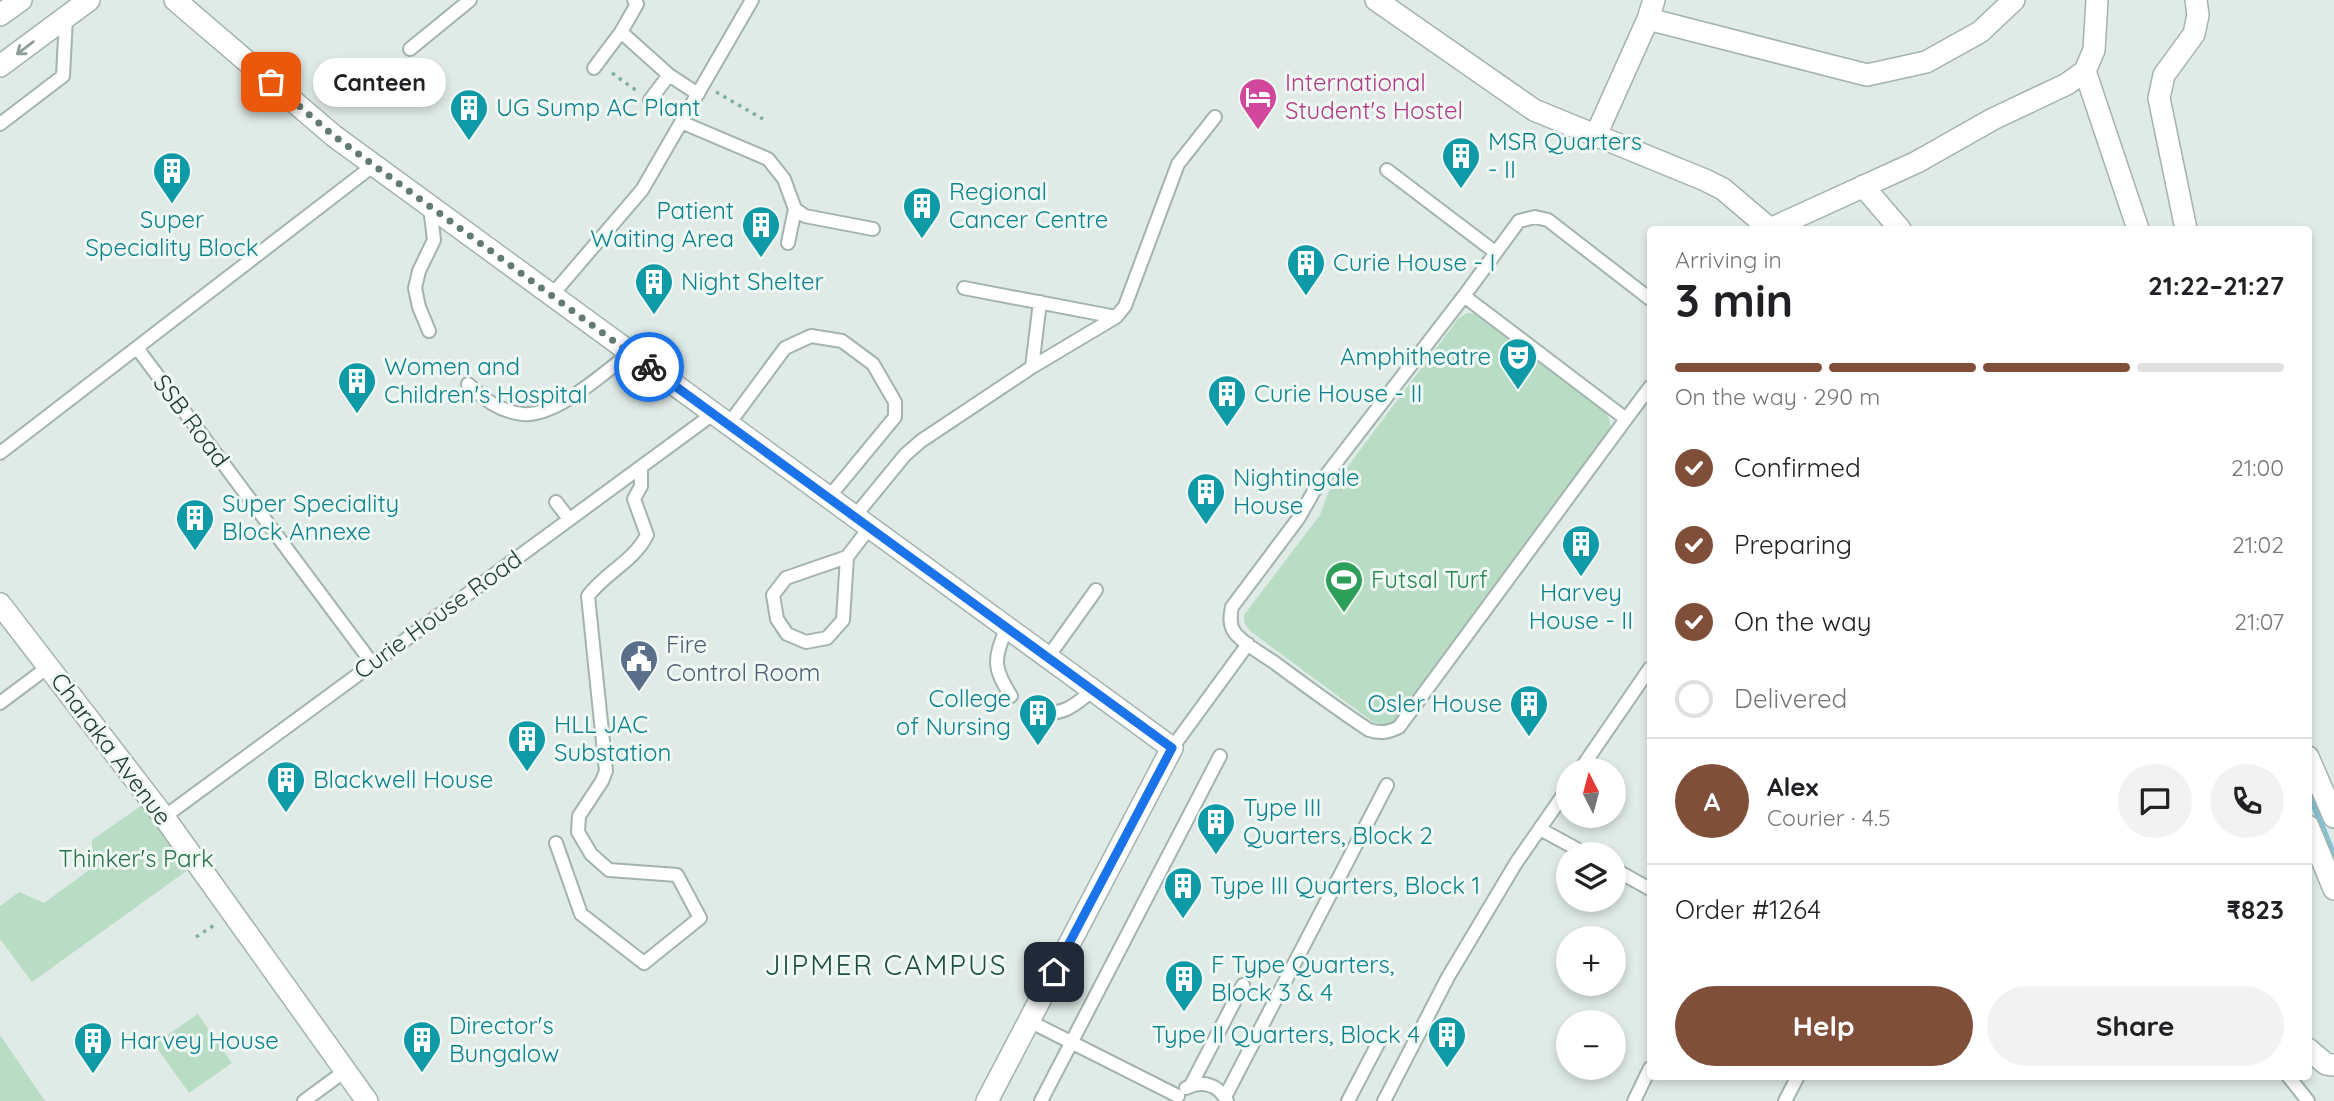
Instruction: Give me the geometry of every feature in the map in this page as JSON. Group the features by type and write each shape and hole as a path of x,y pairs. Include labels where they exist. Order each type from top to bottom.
{"street":[{"path":"0,15 21,0"},
{"path":"0,66 89,0"},
{"path":"1376,0 1534,110 1723,189 1766,226"},
{"path":"1595,135 1651,9 1867,75 1926,62 1980,32 2014,0"},
{"path":"1776,226 1917,162 2085,71 2094,50 2096,0"},
{"path":"2185,226 2159,98 2164,75 2194,34 2198,15 2196,0"},
{"path":"179,1 334,136 1172,748 987,1101"},
{"path":"2085,71 2137,226"},
{"path":"1863,186 1897,226"},
{"name":"Charaka Avenue","path":"0,604 164,817 367,1101"},
{"path":"2312,766 2334,817"},
{"path":"2312,836 2334,890"},
{"path":"2312,1052 2326,1064 2334,1065"}],"lane":[{"path":"410,49 470,0"},
{"path":"596,65 621,32 637,4 634,0"},
{"path":"552,295 642,190 752,0"},
{"path":"0,124 63,76 66,18"},
{"path":"621,32 669,75 700,89"},
{"path":"650,100 669,75"},
{"path":"848,557 786,578 773,596 777,619 787,634 806,642 827,638 843,620 848,557 863,521 905,455 921,441 1032,367 1116,317 1125,306 1178,164 1215,117"},
{"path":"681,122 768,159 784,179 795,209 788,243"},
{"path":"0,453 374,165"},
{"path":"1387,170 1495,252"},
{"path":"429,331 415,288 419,271 434,240 430,206"},
{"path":"795,209 805,216 873,229"},
{"path":"1647,297 1548,220 1535,218 1519,221 1314,491 1298,519 1233,607 1230,616 1235,632 1369,730 1384,733 1399,727 1647,391"},
{"path":"964,288 1116,317"},
{"path":"1464,296 1626,419"},
{"path":"1032,367 1041,303"},
{"name":"Curie House Road","path":"164,817 641,467 720,419 785,348 811,336 842,341 873,364 895,402 895,417 829,497"},
{"name":"SSB Road","path":"137,348 372,663"},
{"path":"468,384 484,399 498,407 510,412 533,414 574,395 630,353"},
{"path":"556,843 581,914 644,963 700,918 677,875 609,870 591,854 578,832 579,816 606,771 588,596 594,587 640,548 647,535 634,499 641,486 641,467"},
{"path":"556,502 569,519"},
{"path":"1048,657 1096,590"},
{"path":"1007,627 997,651 997,673 1011,696"},
{"path":"1172,748 1248,644"},
{"path":"0,703 48,667"},
{"path":"1588,758 1647,672"},
{"path":"1032,711 1049,714 1074,707 1093,690"},
{"path":"1041,1101 1220,756"},
{"path":"1191,1085 1206,1084 1220,1091 1226,1099 1387,785"},
{"path":"1384,1101 1448,977 1516,863 1556,806"},
{"path":"1540,829 1564,842"},
{"path":"1626,876 1647,887"},
{"path":"1029,1021 1177,1099 1191,1085 1243,985"},
{"path":"1348,1101 1381,1038"},
{"path":"304,1101 345,1071"},
{"path":"1633,1101 1647,1074"},
{"path":"1785,1101 1796,1080"},
{"path":"2291,1080 2308,1101"}],"path":[{"path":"596,65 650,100"},
{"path":"700,89 763,119"}],"green space":[{"path":"1467,313 1476,314 1604,411 1610,428 1608,435 1399,717 1390,723 1377,723 1250,631 1244,622 1244,615 1320,515 1328,493 1458,319"},
{"name":"Thinker's Park","path":"145,803 192,867 32,982 0,939 0,906 19,892 44,903 92,868 92,840"},
{"path":"198,1014 232,1063 189,1093 154,1044"},
{"path":"0,1035 45,1101 0,1101"}],"waterway":[{"path":"2312,801 2334,856"}],"way so far":[{"path":"271,82 334,136 649,367"}],"place":[{"name":"Canteen","path":"271,82"},
{"name":"International Student's Hostel","path":"1258,131"},
{"name":"UG Sump AC Plant","path":"469,142"},
{"name":"MSR Quarters - II","path":"1461,190"},
{"name":"Super Speciality Block","path":"172,205"},
{"name":"Regional Cancer Centre","path":"922,240"},
{"name":"Patient Waiting Area","path":"761,259"},
{"name":"Curie House - I","path":"1306,297"},
{"name":"Night Shelter","path":"654,316"},
{"name":"Amphitheatre","path":"1518,391"},
{"name":"Women and Children's Hospital","path":"357,415"},
{"name":"Curie House - II","path":"1227,428"},
{"name":"Nightingale House","path":"1206,526"},
{"name":"Super Speciality Block Annexe","path":"195,552"},
{"name":"Harvey House - II","path":"1581,578"},
{"name":"Futsal Turf","path":"1344,614"},
{"name":"Fire Control Room","path":"639,693"},
{"name":"Osler House","path":"1529,738"},
{"name":"College of Nursing","path":"1038,747"},
{"name":"HLL JAC Substation","path":"527,773"},
{"name":"Blackwell House","path":"286,814"},
{"name":"Type III Quarters, Block 2","path":"1216,856"},
{"name":"Type III Quarters, Block 1","path":"1183,920"},
{"name":"F Type Quarters, Block 3 & 4","path":"1184,1013"},
{"name":"Type II Quarters, Block 4","path":"1447,1069"},
{"name":"Director's Bungalow","path":"422,1074"},
{"name":"Harvey House","path":"93,1075"}],"district":[{"name":"JIPMER CAMPUS","path":"886,965"}],"route":[{"path":"649,367 1172,748 1054,972"}]}
